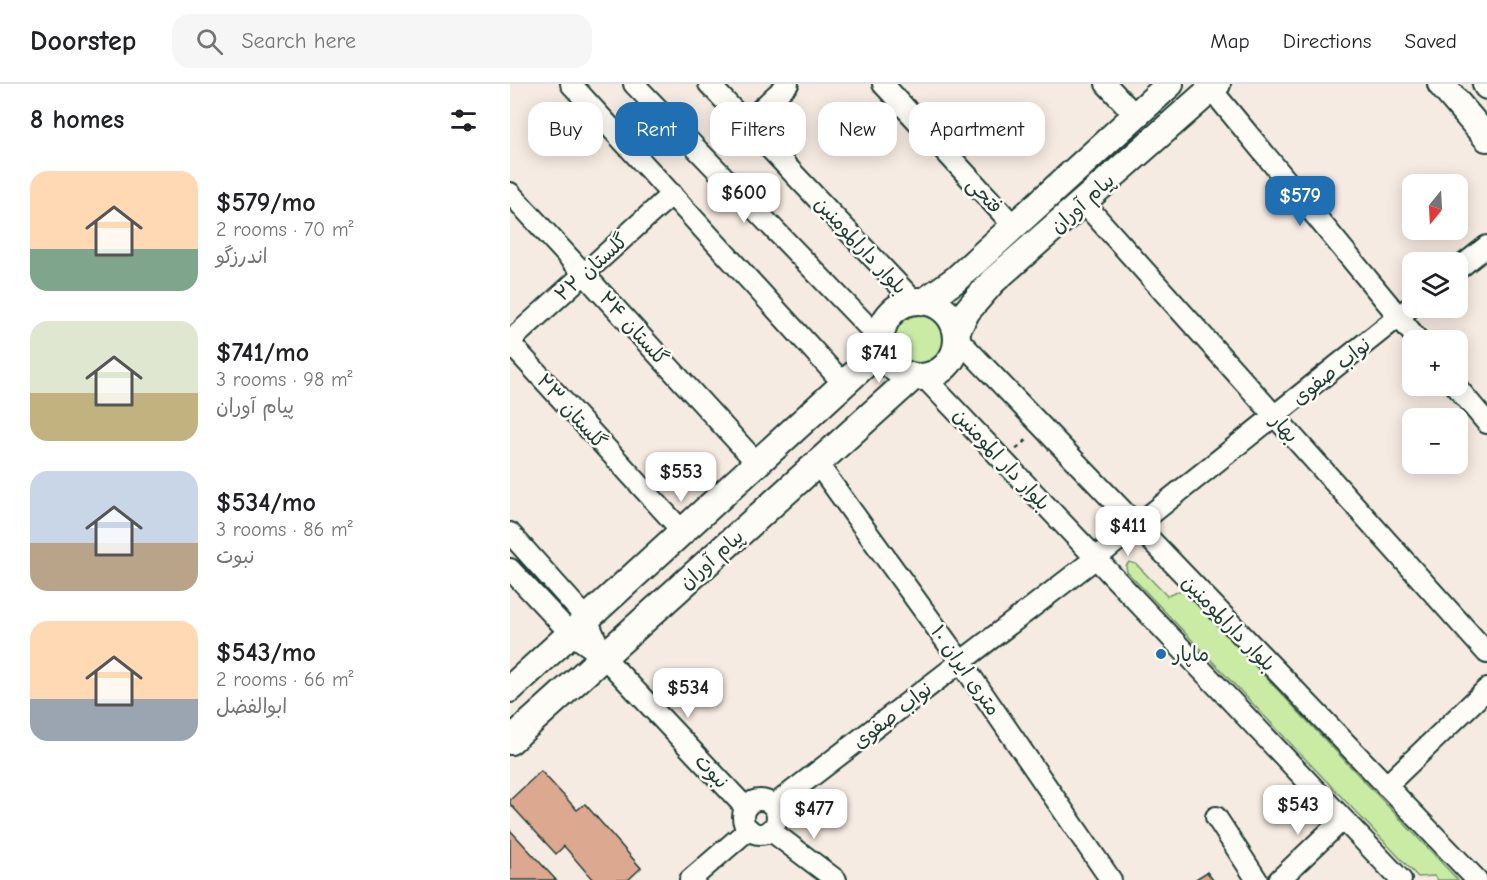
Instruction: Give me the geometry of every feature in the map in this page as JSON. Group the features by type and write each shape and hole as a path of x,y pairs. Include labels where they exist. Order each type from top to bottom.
{"main road":[{"name":"پیام آوران","path":"919,301 955,280 1170,84"},
{"path":"1441,84 1487,138"},
{"name":"پیام آوران","path":"958,335 967,310 993,281 1214,87"},
{"path":"955,280 961,294 972,298 978,297"},
{"path":"919,301 935,304 945,310 952,318 958,335 952,360 935,374 919,377 894,368 886,359 881,344 887,318 894,309 903,304 919,301"},
{"name":"پیام آوران","path":"510,688 844,384 881,344"},
{"name":"پیام آوران","path":"510,741 817,463 919,377"}],"street":[{"path":"571,84 844,384"},
{"path":"634,84 881,344"},
{"name":"بلوار دارالمومنین","path":"709,84 726,102"},
{"path":"769,102 788,84"},
{"name":"فتحی","path":"883,84 1014,226"},
{"path":"1106,84 1134,115"},
{"path":"1214,87 1402,306"},
{"name":"بلوار دارالمومنین","path":"778,156 919,301"},
{"name":"گلستان ۲۴","path":"510,193 757,463"},
{"name":"گلستان ۲۲","path":"510,342 672,194"},
{"name":"بهار","path":"1083,202 1487,653"},
{"path":"1468,261 1487,246"},
{"name":"نواب صفوی","path":"773,806 1096,558 1402,314"},
{"name":"بلوار دارالمومنین","path":"958,335 1042,428 1477,880"},
{"name":"گلستان ۲۳","path":"510,342 682,531"},
{"name":"بلوار دار المومنین","path":"919,377 1003,460 1401,880"},
{"path":"1464,396 1487,423"},
{"name":"۱۰ متری ایران","path":"817,463 961,662 1111,880"},
{"path":"510,533 579,626"},
{"path":"510,569 579,626"},
{"name":"نبوت","path":"579,626 603,656 746,808"},
{"path":"1386,786 1487,689"},
{"path":"759,800 764,800 773,806 777,816 770,830 759,833 749,829 744,819 746,808 759,800"},
{"path":"1216,817 1257,880"},
{"path":"1279,880 1343,819"},
{"path":"690,880 749,829"},
{"path":"770,830 836,880"}],"path":[{"path":"704,156 710,151"},
{"path":"1003,460 1042,428"}],"green space":[{"path":"918,313 932,317 940,325 944,339 940,353 932,361 918,365 904,361 896,353 892,339 896,325 904,317"},
{"path":"1129,562 1136,564 1167,596 1183,590 1458,880 1438,880 1434,876 1418,877 1127,572 1126,566"}],"building":[{"path":"541,771 577,810 585,804 641,868 628,880 593,880 564,846 556,854 510,804 510,800"},
{"path":"510,830 556,880 510,880"},
{"path":"1207,872 1213,880 1194,880"}],"place":[{"name":"ماپار","path":"1161,654"}]}
